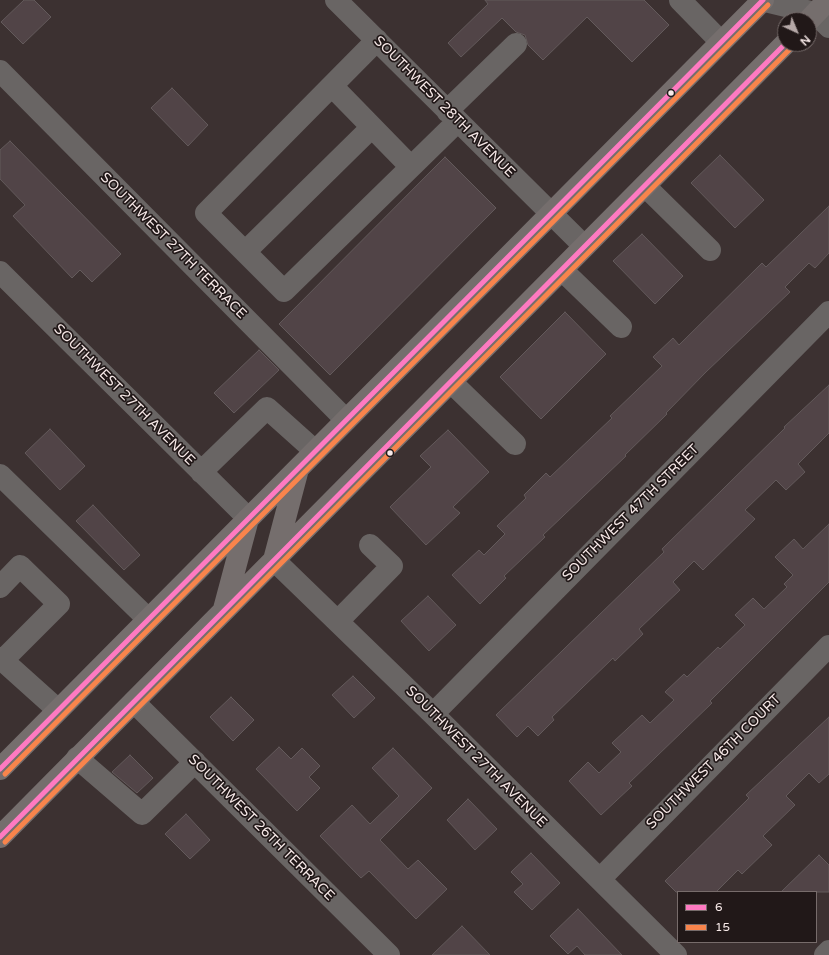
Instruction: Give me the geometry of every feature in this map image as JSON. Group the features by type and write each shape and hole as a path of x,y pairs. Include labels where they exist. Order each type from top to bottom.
{"main road":[{"path":"0,769 552,214 762,0"},
{"path":"0,837 777,52"},
{"path":"274,560 298,468"},
{"path":"224,610 248,518"}],"street":[{"name":"SOUTHWEST 28TH AVENUE","path":"336,0 584,246"},
{"path":"680,0 721,42"},
{"path":"762,0 820,15"},
{"path":"377,40 206,213 284,291 411,167 452,116 516,44"},
{"name":"SOUTHWEST 27TH TERRACE","path":"0,71 346,420"},
{"path":"332,86 411,167"},
{"path":"245,252 372,127"},
{"path":"645,186 710,250"},
{"path":"562,270 621,327"},
{"name":"SOUTHWEST 27TH AVENUE","path":"0,272 248,518"},
{"name":"SOUTHWEST 47TH STREET","path":"433,714 829,312"},
{"path":"451,382 515,444"},
{"path":"201,472 267,408 315,451"},
{"path":"0,475 148,619"},
{"path":"338,621 392,566 370,545"},
{"name":"SOUTHWEST 27TH AVENUE","path":"274,560 433,714 676,955"},
{"path":"0,587 20,566 58,604 1,659 58,710"},
{"name":"SOUTHWEST 46TH COURT","path":"600,879 829,646"},
{"name":"SOUTHWEST 26TH TERRACE","path":"134,702 389,955"},
{"path":"77,758 142,814 195,762"},
{"path":"825,955 829,951"}],"building":[{"path":"24,0 34,0 51,17 23,44 1,22"},
{"path":"485,0 644,0 669,25 632,62 587,17 543,60 528,45 525,35 516,32 502,18 461,57 448,43 488,4"},
{"path":"172,88 208,125 188,146 151,108"},
{"path":"10,141 121,254 92,282 80,270 72,278 13,216 25,205 0,179 0,150"},
{"path":"720,155 764,200 735,228 691,183"},
{"path":"445,157 496,208 330,375 279,324"},
{"path":"829,206 829,253 815,268 809,263 785,287 790,292 706,372 666,413 667,414 625,455 626,456 543,535 545,537 504,576 506,578 480,604 452,575 479,550 484,555 505,534 497,526 526,498 524,495 546,473 550,477 612,418 610,416 662,366 653,357 673,338 679,345 762,263 766,267"},
{"path":"642,234 683,276 655,304 613,261"},
{"path":"565,312 606,354 541,419 500,377"},
{"path":"259,350 279,370 234,413 214,393"},
{"path":"829,385 829,433 798,464 805,472 786,490 776,480 745,510 755,519 703,570 694,561 673,582 680,590 639,629 643,634 615,661 613,658 552,717 554,720 538,736 528,726 517,737 496,715 664,552 662,549 785,428 784,427"},
{"path":"50,429 85,466 60,490 25,453"},
{"path":"448,430 489,472 453,507 460,513 426,545 390,507 431,467 420,456"},
{"path":"93,505 140,555 124,570 76,521"},
{"path":"829,524 829,582 710,701 712,703 629,783 632,786 601,815 569,781 588,762 599,773 621,752 612,743 642,715 650,723 674,700 665,692 684,674 687,677 718,647 720,649 745,625 735,615 753,598 764,609 787,587 784,584 793,575 775,557 794,539 803,549"},
{"path":"428,596 456,625 429,651 401,621"},
{"path":"353,676 375,698 354,718 332,695"},
{"path":"231,697 254,720 233,741 210,717"},
{"path":"829,717 829,774 819,783 809,773 786,796 795,805 763,836 772,845 742,874 738,870 717,891 676,892 665,881 749,798 746,795"},
{"path":"279,747 291,759 302,748 320,766 309,777 320,788 297,811 256,769"},
{"path":"393,748 432,788 380,840 408,869 418,860 447,889 416,919 369,871 361,878 320,836 352,805 370,824 399,796 372,768"},
{"path":"130,755 153,778 137,793 112,772"},
{"path":"468,799 497,829 475,850 447,820"},
{"path":"186,814 210,840 190,859 165,834"},
{"path":"531,853 560,883 532,910 514,892 523,884 511,872"},
{"path":"819,855 829,865 829,892 782,891"},
{"path":"578,909 622,955 585,955 577,946 568,954 550,936"},
{"path":"462,926 490,955 432,955"}],"transit line":[{"name":"6","path":"0,769 763,0"},
{"name":"15","path":"5,774 768,5"},
{"name":"6","path":"0,837 777,52"},
{"name":"15","path":"5,842 787,52"}]}
